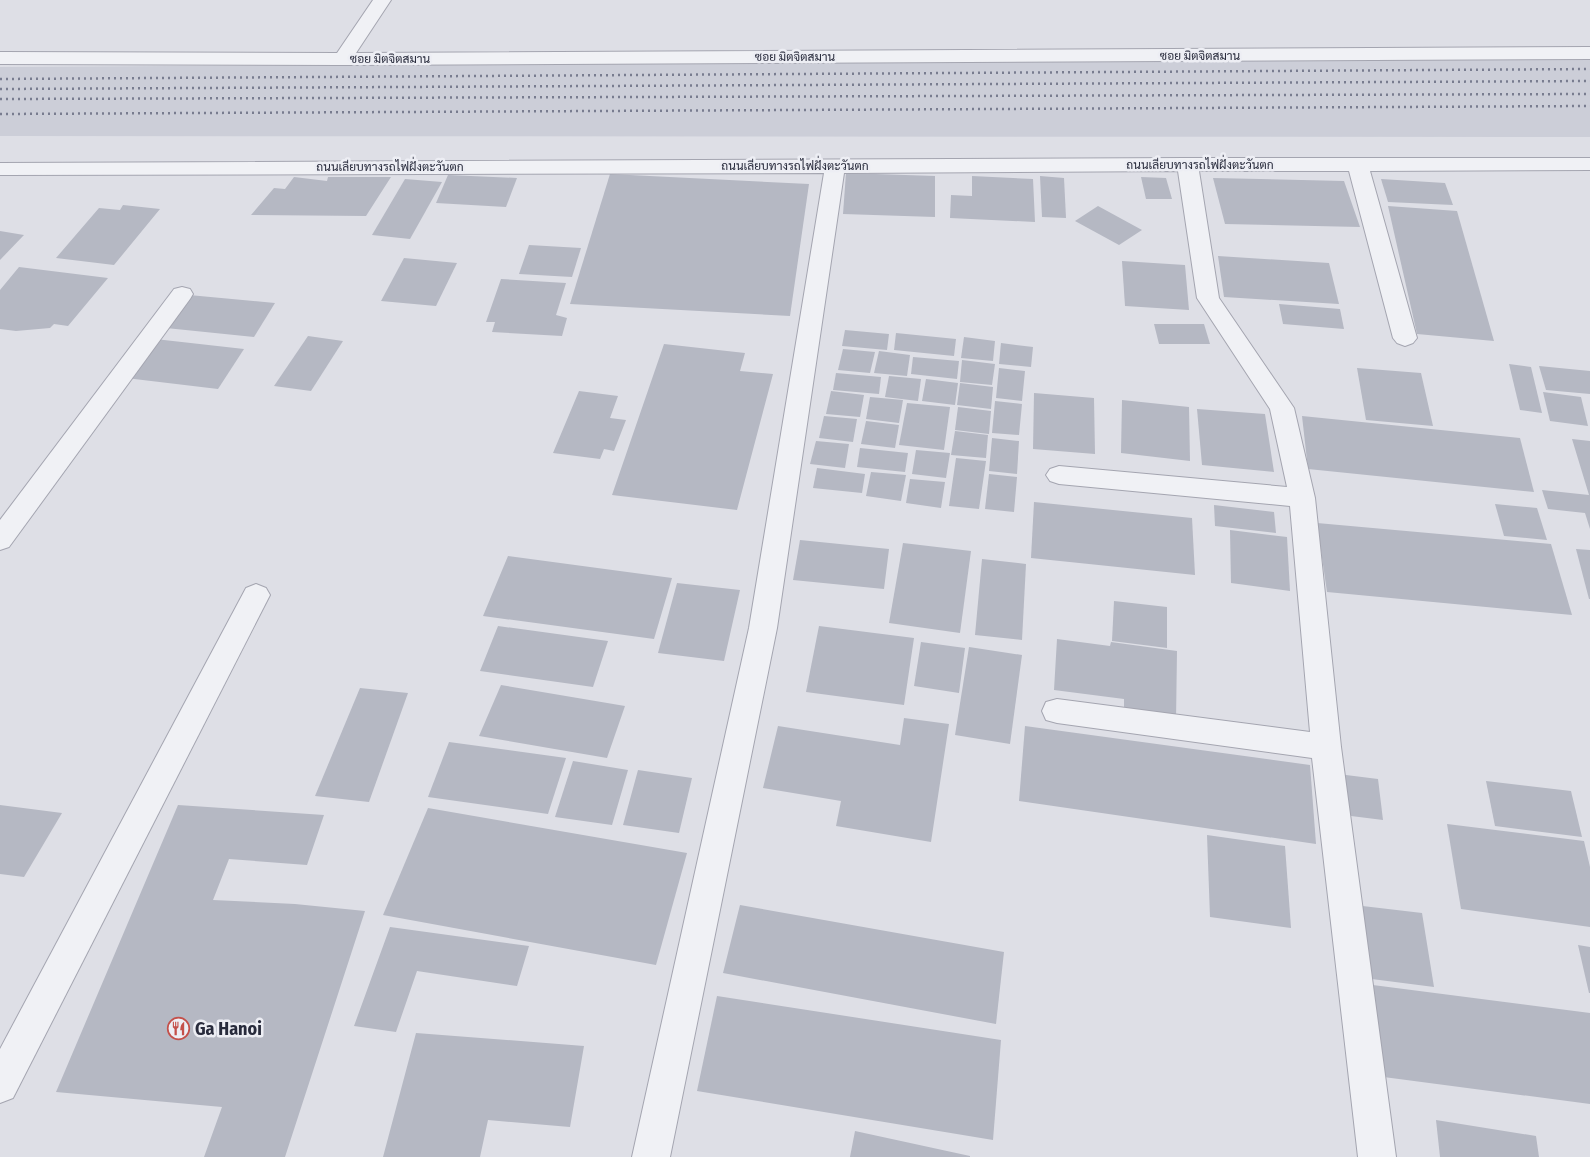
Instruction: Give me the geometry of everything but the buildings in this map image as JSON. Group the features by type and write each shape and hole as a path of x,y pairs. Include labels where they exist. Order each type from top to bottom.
{"street":[{"path":"343,59 382,0"},
{"name":"ซอย มิตจิตสมาน","path":"0,58 343,59 1590,53"},
{"path":"1187,164 1208,298 1282,408 1302,498 1326,747 1376,1157"},
{"name":"ถนนเลียบทางรถไฟฝั่งตะวันตก","path":"0,169 1590,164"},
{"path":"1358,165 1405,338"},
{"path":"651,1157 763,628 835,166"},
{"path":"0,540 182,294"},
{"path":"1059,474 1302,498"},
{"path":"0,1085 256,595"},
{"path":"1057,711 1326,747"}],"shaded area":[{"path":"1590,58 1590,137 0,136 0,67"}],"railway":[{"path":"0,79 1590,69"},
{"path":"0,89 1590,81"},
{"path":"0,99 1590,94"},
{"path":"0,114 1590,106"}],"place":[{"name":"Ga Hanoi","path":"179,1029"}]}
